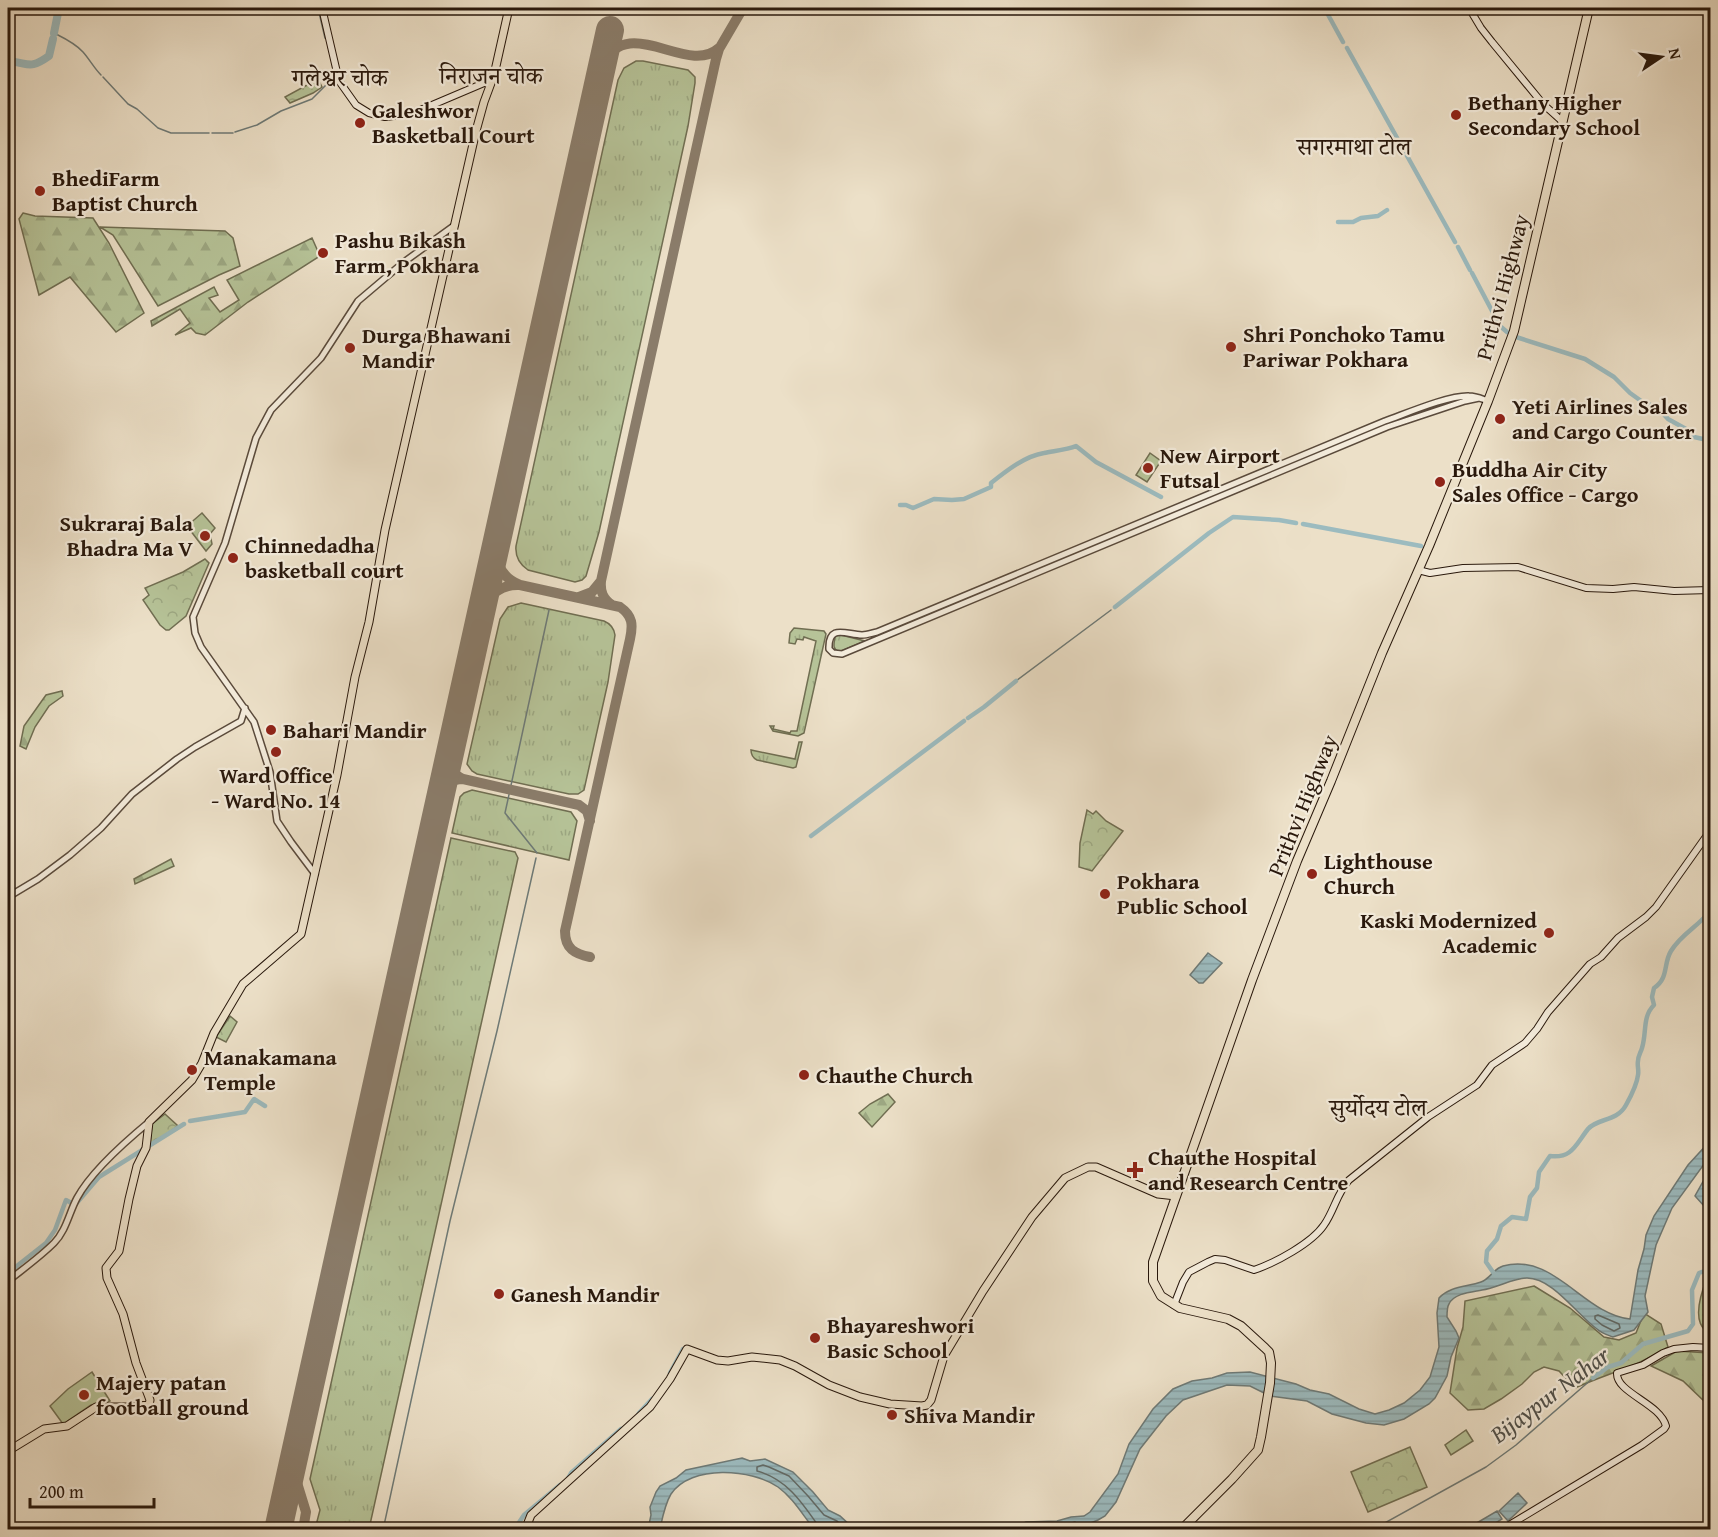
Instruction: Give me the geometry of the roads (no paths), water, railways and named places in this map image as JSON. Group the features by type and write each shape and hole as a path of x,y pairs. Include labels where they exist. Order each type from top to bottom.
{"highway":[{"name":"Prithvi Highway","path":"1173,1305 1158,1291 1154,1281 1153,1262 1252,980 1297,861 1488,401 1514,331 1588,8"},
{"path":"1173,1305 1237,1323 1252,1334 1269,1352 1271,1363 1270,1383 1258,1450 1181,1530"}],"main road":[{"path":"322,8 339,81 356,105 369,113 385,117 403,116 491,80"},
{"path":"8,1451 44,1429 67,1426 96,1407 129,1407 149,1404 150,1400 136,1363 123,1314 107,1278 106,1268 119,1251 137,1166 146,1148 149,1122 192,1080 202,1063 214,1033 243,984 301,934 337,775 355,677 369,622 385,530 476,131 495,71 509,8"},
{"path":"1469,8 1481,28 1543,104 1563,122"},
{"path":"1418,570 1431,573 1463,568 1522,568 1586,588 1710,590"},
{"path":"1173,1305 1186,1276 1200,1265 1215,1259 1254,1270 1299,1249 1325,1224 1340,1191 1349,1180 1428,1117 1477,1085 1492,1065 1531,1037 1548,1012 1590,964 1601,957 1618,938 1656,907 1710,831"},
{"path":"525,1530 531,1515 650,1407 670,1379 687,1349 728,1361 752,1357 780,1360 829,1385 860,1397 890,1404 927,1405 931,1400 944,1356 983,1291 1032,1217 1065,1178 1088,1167 1096,1167 1158,1194 1176,1196"},
{"path":"1501,1530 1642,1445 1664,1429 1663,1418 1656,1410 1622,1385 1617,1378 1617,1373 1643,1365 1674,1349 1710,1348"}],"street":[{"path":"315,874 278,821 270,772 254,722 201,647 195,633 193,618 225,543 256,438 271,410 321,358 358,301 404,262 455,225"},
{"path":"1479,398 1466,400 1387,427 842,654 833,653 829,649 831,637 835,633 862,635 877,632 1385,421 1465,396 1479,398 1488,401"},
{"path":"8,897 38,879 70,855 101,828 132,794 177,759 241,721 244,708"},
{"path":"8,1281 55,1242 77,1197 92,1177 132,1135 149,1122"}],"water":[{"path":"1208,953 1222,963 1203,983 1199,983 1190,975"},
{"path":"1710,1141 1710,1156 1672,1208 1656,1245 1645,1296 1648,1312 1634,1330 1613,1337 1603,1333 1589,1323 1555,1290 1537,1280 1522,1278 1464,1294 1451,1300 1448,1307 1447,1317 1459,1338 1451,1357 1447,1376 1435,1398 1429,1404 1404,1419 1384,1425 1366,1423 1332,1414 1307,1401 1270,1396 1250,1386 1227,1385 1183,1400 1166,1416 1140,1449 1116,1502 1105,1516 1076,1529 1007,1530 1026,1522 1057,1521 1084,1516 1090,1512 1118,1474 1129,1444 1153,1409 1173,1389 1192,1381 1227,1373 1250,1372 1329,1394 1375,1414 1404,1403 1420,1390 1430,1377 1439,1347 1437,1313 1439,1298 1453,1289 1484,1281 1503,1266 1521,1264 1538,1268 1553,1275 1598,1307 1613,1315 1630,1319 1646,1235 1654,1216 1688,1165"},
{"path":"1705,1178 1710,1183 1710,1195 1704,1206 1695,1196"},
{"path":"742,1458 750,1461 765,1459 793,1472 828,1510 840,1516 850,1525 869,1529 814,1529 793,1501 778,1487 753,1476 722,1472 692,1478 680,1484 669,1498 660,1529 648,1529 650,1507 660,1486 686,1470"},
{"path":"1518,1493 1527,1503 1508,1521 1499,1511"},
{"path":"1497,1511 1502,1519 1486,1529 1480,1529 1475,1524"}],"waterway":[{"path":"54,33 59,8"},
{"path":"318,8 325,38"},
{"path":"1326,11 1343,42"},
{"path":"54,33 80,49 101,75"},
{"path":"8,61 37,63 49,56 53,39"},
{"path":"328,46 331,58"},
{"path":"1347,48 1455,242"},
{"path":"235,132 257,125 281,111 312,99 333,81 334,75"},
{"path":"103,77 128,104 158,128 171,133 209,133"},
{"path":"212,133 233,133"},
{"path":"1338,222 1353,222 1361,218 1378,216 1387,210"},
{"path":"1458,247 1470,270"},
{"path":"1472,273 1500,326 1507,332"},
{"path":"1516,337 1585,359 1614,377 1644,403 1657,407 1668,419 1686,429 1694,437 1703,439 1710,436"},
{"path":"900,505 913,508 934,499 964,499 991,487 991,483 1030,457 1076,446 1096,462 1161,497"},
{"path":"1115,607 1209,533 1233,517 1296,523"},
{"path":"1303,524 1421,546"},
{"path":"537,853 505,813 549,610"},
{"path":"1016,681 1111,610"},
{"path":"968,718 1016,681"},
{"path":"811,836 964,721"},
{"path":"383,1530 450,1221 497,1031 536,858"},
{"path":"1495,1275 1486,1262 1487,1251 1497,1239 1501,1226 1512,1217 1526,1219 1530,1197 1537,1188 1539,1172 1550,1156 1569,1153 1588,1129 1618,1114 1626,1105 1637,1079 1638,1059 1646,1020 1654,1005 1652,997 1654,988 1662,980 1675,945 1710,911"},
{"path":"190,1121 245,1112 254,1099 265,1106"},
{"path":"8,1273 46,1243 55,1230 66,1200 75,1205 99,1177 184,1124"},
{"name":"Bijaypur Nahar","path":"1593,1378 1608,1367 1621,1363 1643,1344 1688,1331 1693,1324 1692,1290 1699,1273 1710,1269"},
{"path":"670,1373 683,1349"},
{"name":"Bijaypur Nahar","path":"1372,1530 1486,1467 1516,1445 1593,1378"},
{"path":"639,1413 652,1399"},
{"path":"567,1480 571,1473 621,1429"},
{"path":"514,1530 524,1515 560,1485"}],"place":[{"name":"Bethany Higher Secondary School","path":"1456,115"},
{"name":"Galeshwor Basketball Court","path":"360,123"},
{"name":"BhediFarm Baptist Church","path":"40,191"},
{"name":"Pashu Bikash Farm, Pokhara","path":"323,253"},
{"name":"Shri Ponchoko Tamu Pariwar Pokhara","path":"1231,347"},
{"name":"Durga Bhawani Mandir","path":"350,348"},
{"name":"Yeti Airlines Sales and Cargo Counter","path":"1500,419"},
{"name":"New Airport Futsal","path":"1148,468"},
{"name":"Buddha Air City Sales Office - Cargo","path":"1440,482"},
{"name":"Sukraraj Bala Bhadra Ma V","path":"205,536"},
{"name":"Chinnedadha basketball court","path":"233,558"},
{"name":"Bahari Mandir","path":"271,730"},
{"name":"Ward Office - Ward No. 14","path":"276,752"},
{"name":"Lighthouse Church","path":"1312,874"},
{"name":"Pokhara Public School","path":"1105,894"},
{"name":"Kaski Modernized Academic","path":"1549,933"},
{"name":"Manakamana Temple","path":"192,1070"},
{"name":"Chauthe Church","path":"804,1075"},
{"name":"Chauthe Hospital and Research Centre","path":"1135,1170"},
{"name":"Ganesh Mandir","path":"499,1294"},
{"name":"Bhayareshwori Basic School","path":"815,1338"},
{"name":"Majery patan football ground","path":"84,1395"},
{"name":"Shiva Mandir","path":"892,1415"}],"district":[{"name":"निराजन चोक","path":"491,76"},
{"name":"गलेश्वर चोक","path":"340,78"},
{"name":"सगरमाथा टोल","path":"1354,147"},
{"name":"सुर्योदय टोल","path":"1378,1108"}]}
